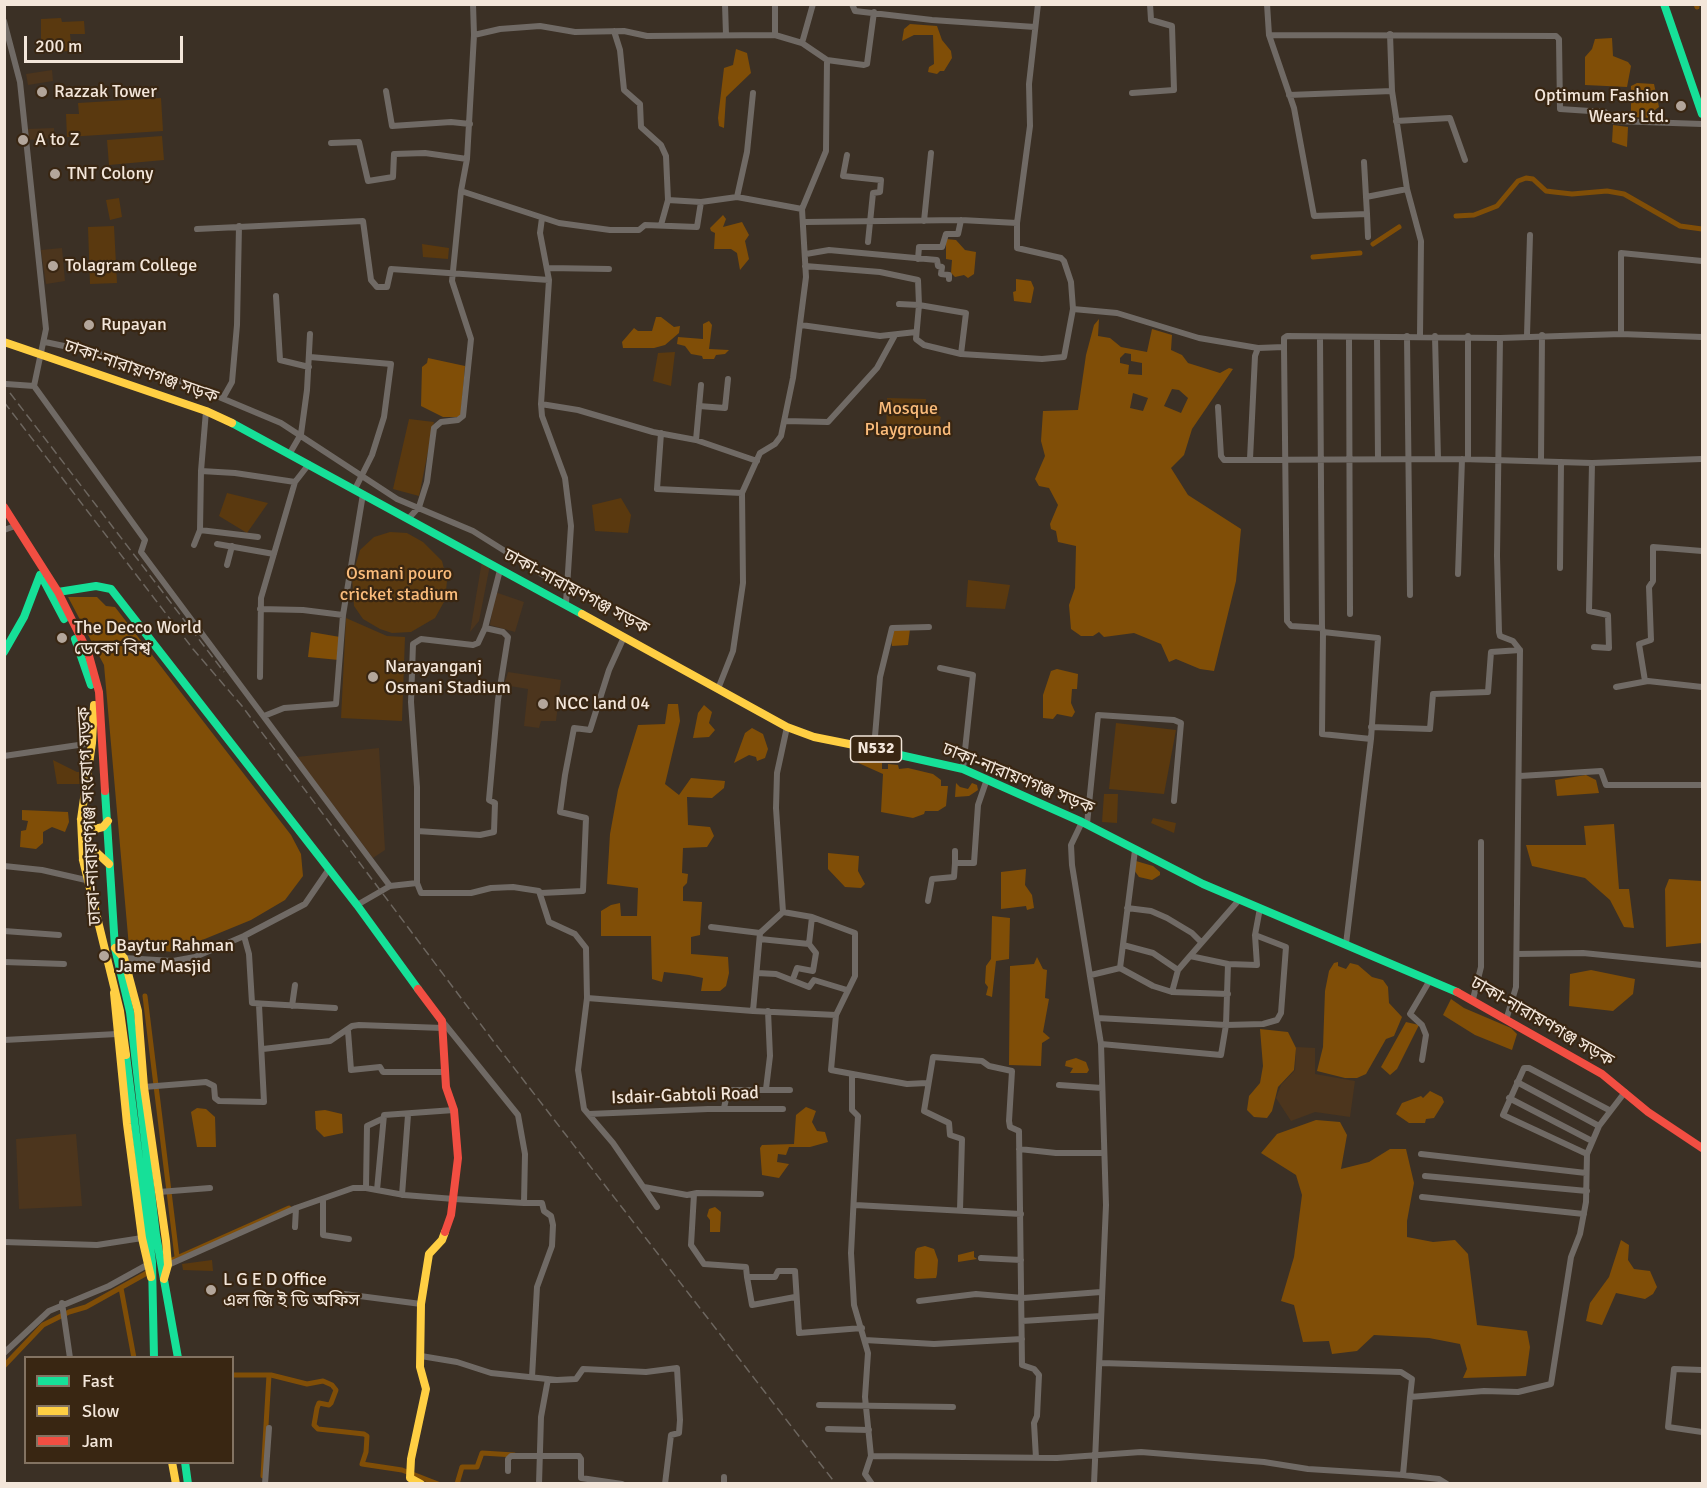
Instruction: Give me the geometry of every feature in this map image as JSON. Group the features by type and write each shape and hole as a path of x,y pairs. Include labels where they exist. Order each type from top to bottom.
{"main road":[{"path":"1664,4 1702,114"},
{"name":"ঢাকা-নারায়ণগঞ্জ সড়ক","path":"4,337 41,355"},
{"name":"ঢাকা-নারায়ণগঞ্জ সড়ক","path":"4,342 206,411 255,433 787,727 814,737 918,756 963,769 1084,823 1239,900 1473,999 1602,1074 1648,1112 1702,1148"},
{"name":"ঢাকা-নারায়ণগঞ্জ সংযোগ সড়ক","path":"4,507 10,528 58,592 88,652 96,677 100,706 115,948 130,1012 159,1283 156,1356"},
{"name":"ঢাকা-নারায়ণগঞ্জ সংযোগ সড়ক","path":"4,518 40,575 74,636 90,679 95,707 81,819 83,860 86,880 115,989 159,1283 177,1356"},
{"path":"4,652 24,617 40,575"},
{"path":"58,592 96,586 111,589 357,905 442,1024 446,1087 454,1110 458,1158 454,1199 445,1236 429,1254 421,1304 420,1371 426,1389 411,1473 421,1484"},
{"path":"81,819 95,829 108,821"},
{"path":"83,860 96,852 102,855 109,864"},
{"path":"115,948 124,958 138,1011 168,1265 159,1283 147,1266 142,1238 113,1001 115,989"},
{"path":"171,1484 172,1464"},
{"path":"172,1464 176,1484"},
{"path":"185,1464 188,1484"},
{"path":"186,1464 193,1484"}],"street":[{"path":"410,518 419,507 427,482 434,428 441,422 458,420 463,416 471,339 452,281 470,124 473,4"},
{"path":"726,34 725,5 731,4"},
{"path":"775,4 775,35"},
{"path":"802,43 813,4"},
{"path":"852,4 855,11 932,20 1035,27"},
{"path":"892,14 894,4"},
{"path":"806,266 880,273 918,280 919,305 916,332 918,342 962,354 1062,358 1073,309 1071,282 1064,261 1061,258 1017,248 1017,223 1030,126 1029,84 1038,4"},
{"path":"1132,93 1174,90 1172,26 1151,20 1150,4"},
{"path":"1267,4 1269,35 1289,94 1314,216 1366,214"},
{"path":"474,35 500,29 540,26 575,32 614,31 648,36 775,35 802,43 827,60 866,65 874,12"},
{"path":"4,21 20,82 46,329 34,386 145,540 141,552 390,886"},
{"path":"614,31 620,50 624,90 640,104 642,128 661,145 665,152 668,200 661,225"},
{"path":"1390,34 1392,91 1396,121 1407,189 1421,241 1420,336"},
{"path":"1269,35 1556,36 1559,39 1560,109 1605,112 1614,121 1702,124"},
{"path":"718,690 732,651 743,583 742,493 763,450 779,440 785,421 801,325 806,266 805,222 802,209 826,152 827,60"},
{"path":"386,91 392,126 451,122 470,124"},
{"path":"1289,94 1392,91"},
{"path":"737,197 747,152 753,93"},
{"path":"1396,121 1450,118 1465,160"},
{"path":"331,143 359,142 368,181 393,177 394,154 425,153 467,159"},
{"path":"924,222 931,153"},
{"path":"847,155 843,176 881,179 880,192 873,193 868,242"},
{"path":"1364,162 1368,237"},
{"path":"1366,197 1407,189"},
{"path":"461,191 542,218 575,226 610,230 639,230 645,225 697,227 701,202"},
{"path":"668,200 701,202 737,197 802,209"},
{"path":"542,218 540,233 549,280 541,404 542,416 565,478 571,526 566,603"},
{"path":"805,222 961,220 1017,223"},
{"path":"918,259 920,247 942,248 946,234 958,234 961,220"},
{"path":"198,229 363,221 374,285 387,287 391,269 549,280"},
{"path":"223,398 232,382 234,361 239,226"},
{"path":"1527,335 1530,236"},
{"path":"806,254 829,250 938,260 941,274 950,275 949,279"},
{"path":"1621,334 1621,253 1702,261"},
{"path":"548,268 609,269"},
{"path":"276,296 280,360 309,367"},
{"path":"899,304 966,313 962,354"},
{"path":"1073,309 1117,313 1199,338 1246,347 1284,347"},
{"path":"801,325 880,336 916,332"},
{"path":"290,453 301,434 310,357 310,334"},
{"path":"1346,944 1371,738 1378,638 1291,626 1287,621 1283,459 1285,336 1500,338 1527,335 1621,334 1702,337"},
{"path":"785,421 828,422 877,368 895,335"},
{"path":"1541,461 1542,335"},
{"path":"1377,336 1378,459"},
{"path":"1407,336 1410,595"},
{"path":"1435,336 1438,459"},
{"path":"1458,574 1465,459 1468,336"},
{"path":"1348,337 1350,614"},
{"path":"1320,338 1322,734 1371,738"},
{"path":"1500,338 1497,546 1499,632 1500,636 1513,641 1520,650 1516,987 1507,1017"},
{"path":"45,342 97,353 223,398 301,434 397,499 473,531 567,590"},
{"path":"1250,459 1257,348"},
{"path":"264,716 284,708 336,704 343,615 359,492 384,417 391,364 310,357"},
{"path":"699,406 725,408 728,379"},
{"path":"6,384 34,386"},
{"path":"696,440 701,385"},
{"path":"541,404 578,410 696,440 758,461"},
{"path":"1218,406 1221,458 1465,459 1592,463 1702,459"},
{"path":"195,545 200,530 201,471 206,411"},
{"path":"662,433 657,489 742,493"},
{"path":"1560,568 1561,462"},
{"path":"1592,463 1589,611 1608,615 1609,648 1594,647"},
{"path":"260,677 260,609 295,482 309,464"},
{"path":"201,471 235,472 295,482"},
{"path":"200,530 258,537"},
{"path":"217,544 274,554"},
{"path":"227,565 232,546"},
{"path":"1645,681 1639,644 1651,640 1649,587 1653,581 1653,547 1702,551"},
{"path":"500,570 482,640 472,645 420,639 413,644 411,702 417,883 421,893 472,893 489,888 513,887 536,889 541,893 549,922 575,934 586,948 586,998 578,1070 584,1109 657,1207"},
{"path":"260,609 303,610 343,615"},
{"path":"874,748 880,677 892,628 929,627"},
{"path":"417,831 480,835 494,832 495,803 489,800 498,700 508,637 503,632 485,628"},
{"path":"541,893 581,893 583,891 586,818 560,812 565,775 574,728 590,730 609,670 624,636"},
{"path":"1371,727 1430,729 1434,694 1488,692 1491,651 1520,650"},
{"path":"940,668 973,675 963,769"},
{"path":"1616,687 1645,681 1702,687"},
{"path":"1094,1484 1106,1205 1101,1044 1072,865 1071,845 1084,823 1098,715 1174,720 1181,723 1174,801"},
{"path":"753,1011 760,936 783,912 776,808 777,773 787,727"},
{"path":"4,756 92,743"},
{"path":"1520,776 1601,771 1604,773 1606,785 1702,785"},
{"path":"955,863 974,863 978,805 987,779"},
{"path":"1473,999 1481,967 1481,842"},
{"path":"1120,968 1135,850"},
{"path":"928,901 930,881 934,878 954,877 955,851"},
{"path":"4,866 42,870 86,880"},
{"path":"124,958 173,961 195,957 244,936 305,904 329,869"},
{"path":"357,905 390,886 417,883"},
{"path":"1172,992 1178,970 1239,900"},
{"path":"1127,908 1151,911 1167,918 1192,933 1201,942"},
{"path":"1190,957 1228,964 1257,965 1255,935 1260,908"},
{"path":"783,912 812,917 855,933 855,976 836,1015 831,1070 852,1076 907,1084 927,1083"},
{"path":"809,944 812,917"},
{"path":"711,927 809,944 816,953 813,971 797,968 793,979"},
{"path":"4,931 59,935"},
{"path":"1097,1018 1226,1023 1269,1023 1277,1020 1281,1013 1286,946 1255,935"},
{"path":"244,936 249,954 252,1002 259,1005 335,1008"},
{"path":"1123,945 1153,953 1178,970"},
{"path":"1517,954 1584,953 1702,965"},
{"path":"4,962 64,964"},
{"path":"1101,1044 1221,1055 1226,1023 1228,964"},
{"path":"1091,975 1120,968 1153,986 1172,992 1228,995"},
{"path":"757,973 793,979 801,985 810,987 814,981 847,990"},
{"path":"1422,1060 1426,1035 1422,1025 1410,1014 1430,979"},
{"path":"292,1006 295,986"},
{"path":"586,998 836,1015"},
{"path":"147,1087 206,1082 214,1086 215,1098 219,1101 264,1102 259,1005"},
{"name":"Isdair-Gabtoli Road","path":"766,1089 770,1056 768,1011"},
{"path":"263,1048 330,1041 348,1031 352,1026 359,1025 442,1024 518,1115 525,1154 524,1203"},
{"path":"348,1031 351,1070 380,1067 383,1072 445,1072"},
{"path":"4,1041 117,1034"},
{"path":"960,1210 962,1139 950,1135 949,1123 924,1113 933,1057 982,1061 989,1066 1011,1069 1009,1121 1010,1127 1019,1131 1023,1298 1022,1365 1034,1369 1040,1375 1037,1416 1034,1423 1036,1458"},
{"path":"1587,1154 1503,1116 1524,1068 1529,1068 1609,1110"},
{"path":"852,1076 852,1110 858,1116 851,1253 854,1305 868,1353 866,1406 871,1456 865,1474 872,1484"},
{"path":"1517,1083 1599,1126"},
{"path":"1059,1085 1102,1088"},
{"path":"724,1108 728,1090 790,1090"},
{"path":"1410,1397 1484,1391 1518,1392 1551,1384 1571,1257 1580,1234 1584,1214 1587,1191 1587,1154 1599,1126 1625,1092"},
{"path":"1509,1098 1592,1141"},
{"name":"Isdair-Gabtoli Road","path":"589,1114 724,1108 783,1109"},
{"path":"366,1188 367,1126 382,1119 386,1114 408,1115 454,1110"},
{"path":"402,1195 408,1115"},
{"path":"377,1190 382,1119"},
{"path":"1019,1149 1056,1153 1103,1153"},
{"path":"1421,1154 1586,1173"},
{"path":"1425,1176 1587,1191"},
{"path":"644,1187 694,1194 761,1194"},
{"path":"161,1191 210,1188"},
{"path":"168,1265 296,1208 353,1188 366,1188 402,1195 542,1203 544,1211 551,1216 552,1246 537,1287 532,1377"},
{"path":"694,1194 692,1247 704,1263 746,1267 752,1305 795,1297"},
{"path":"1422,1197 1584,1214"},
{"path":"323,1198 323,1235 349,1239"},
{"path":"855,1205 1021,1214"},
{"path":"295,1227 296,1208"},
{"path":"4,1242 97,1245 142,1238"},
{"path":"981,1258 1021,1260"},
{"path":"4,1353 49,1311 109,1286 147,1266"},
{"path":"747,1276 775,1277 778,1271 795,1272 799,1333 862,1328"},
{"path":"919,1301 976,1294 1023,1298 1101,1292"},
{"path":"344,1294 421,1304"},
{"path":"62,1304 70,1356"},
{"path":"1022,1321 1101,1316"},
{"path":"865,1340 944,1344 1022,1339"},
{"path":"421,1356 458,1362 491,1373 548,1379 576,1379 582,1369 646,1372 677,1368 679,1433 671,1435 665,1484"},
{"path":"1101,1363 1401,1372 1412,1378 1403,1475"},
{"path":"1702,1370 1674,1369 1668,1427 1702,1432"},
{"path":"539,1484 541,1418 548,1379"},
{"path":"819,1406 953,1407"},
{"path":"265,1484 269,1428"},
{"path":"828,1429 869,1431"},
{"path":"871,1456 1036,1458 1141,1452 1264,1462 1308,1469 1403,1475 1439,1479 1447,1484"},
{"path":"508,1471 508,1457 579,1456 581,1478 622,1484"}],"shaded area":[{"path":"910,24 937,26 942,40 951,51 952,58 944,71 937,74 928,72 929,67 934,64 933,35 914,35 902,41 904,29"},
{"path":"1612,38 1613,56 1628,62 1631,66 1627,87 1585,85 1585,57 1592,49 1595,39"},
{"path":"736,49 747,53 751,73 726,97 724,128 719,126 718,118 724,68 733,65"},
{"path":"52,70 53,81 28,85 26,74"},
{"path":"1637,83 1654,84 1659,107 1652,112 1652,118 1631,117 1631,86"},
{"path":"1613,125 1628,127 1627,147 1612,142"},
{"path":"54,128 54,138 29,140 28,129"},
{"path":"723,215 726,219 723,227 742,222 749,235 745,241 749,259 740,270 737,253 731,249 714,249 715,233 710,228"},
{"path":"946,239 956,240 965,250 976,252 974,274 968,278 964,275 955,277 951,273 952,260 946,259"},
{"name":"Tolagram College","path":"62,248 65,281 46,284 41,250"},
{"path":"1016,279 1031,281 1034,288 1031,303 1014,301 1013,292 1016,291"},
{"path":"656,317 661,317 674,327 680,326 679,333 665,345 654,348 623,348 622,342 634,328 638,331 652,331"},
{"path":"1099,319 1098,336 1110,338 1121,347 1147,352 1152,329 1172,335 1171,350 1182,355 1188,363 1220,373 1229,368 1233,369 1192,429 1184,455 1171,468 1188,495 1241,529 1236,581 1214,671 1200,669 1176,659 1169,662 1161,644 1134,633 1104,637 1099,632 1093,636 1081,636 1071,629 1069,605 1075,588 1076,546 1058,542 1056,531 1051,529 1050,524 1058,505 1049,488 1039,486 1035,479 1045,456 1041,441 1043,411 1078,410 1086,355 1094,325","holes":["1125,353 1131,354 1131,361 1142,363 1142,375 1128,374 1129,365 1120,363 1120,358","1172,389 1179,390 1188,398 1181,413 1164,406","1133,393 1148,398 1143,411 1130,408"]},
{"path":"709,321 712,325 709,349 729,350 725,354 716,355 714,359 703,359 702,356 691,354 685,346 677,344 678,337 703,339 703,324"},
{"path":"428,358 465,366 459,417 443,417 421,406 422,367 427,363"},
{"path":"482,561 490,565 479,621 470,632"},
{"path":"495,592 524,602 515,632 490,625"},
{"path":"68,597 97,597 106,606 115,607 291,835 301,854 303,876 285,900 251,920 173,952 129,947 104,665"},
{"path":"895,628 910,629 908,645 892,646 891,640"},
{"path":"311,632 340,637 339,660 308,657"},
{"path":"1057,669 1078,674 1077,689 1072,689 1071,703 1075,712 1072,717 1057,714 1053,719 1043,718 1043,695 1051,671"},
{"name":"NCC land 04","path":"508,672 561,680 556,721 541,721 539,728 524,726 528,689 504,685"},
{"path":"668,704 678,704 680,721 665,784 679,795 691,778 725,781 724,788 712,798 687,797 688,825 710,827 714,836 707,847 683,848 682,873 688,874 687,883 683,887 683,901 702,902 700,935 691,937 691,954 728,957 729,973 726,986 720,991 701,991 703,978 689,975 664,972 662,982 652,979 651,936 601,936 601,911 611,905 620,903 621,916 637,916 638,888 607,884 610,834 618,790 638,725 665,724"},
{"path":"704,705 712,712 709,723 715,730 709,737 693,738 698,713"},
{"path":"752,728 763,734 768,749 765,758 757,761 756,757 749,755 734,763 745,733"},
{"path":"379,748 385,850 373,858 297,757"},
{"path":"854,761 882,763 882,769 888,769 888,764 898,765 899,769 908,768 933,774 941,780 941,786 948,786 946,806 938,811 925,811 924,814 913,818 881,812 883,774"},
{"path":"1586,775 1596,780 1599,793 1557,796 1555,780"},
{"path":"956,783 968,789 972,783 977,785 978,790 969,796 955,797"},
{"path":"22,810 68,812 69,822 65,832 52,827 43,832 43,843 36,849 20,847 21,831 26,830 28,821 22,820"},
{"path":"1614,824 1619,889 1629,889 1634,928 1624,927 1610,900 1585,878 1532,866 1526,845 1586,845 1584,826"},
{"path":"828,853 859,856 858,871 865,884 861,888 845,887 828,869"},
{"path":"1136,861 1153,866 1160,872 1160,875 1152,880 1139,877 1134,870"},
{"path":"1026,869 1025,885 1032,895 1034,908 1027,910 1026,906 1001,909 1001,872"},
{"path":"1669,879 1702,881 1702,943 1666,947 1665,889"},
{"path":"992,916 1010,918 1009,959 996,961 992,997 986,995 988,987 985,983 986,966 991,959"},
{"path":"1037,957 1043,969 1047,970 1045,998 1049,999 1043,1032 1050,1038 1042,1043 1041,1066 1009,1065 1010,966 1034,964"},
{"path":"1338,962 1338,966 1346,969 1350,963 1358,965 1372,977 1383,980 1388,987 1389,1003 1402,1017 1394,1036 1386,1039 1366,1074 1357,1078 1345,1078 1317,1071 1323,1047 1325,991 1329,971 1334,963"},
{"path":"1591,970 1635,979 1633,994 1613,1011 1569,1006 1570,974"},
{"path":"1451,999 1464,1008 1511,1028 1517,1034 1512,1050 1475,1035 1443,1015"},
{"path":"1406,1022 1419,1025 1397,1069 1390,1075 1381,1067"},
{"path":"1260,1029 1288,1032 1296,1048 1294,1070 1278,1087 1272,1111 1267,1118 1254,1117 1247,1110 1249,1096 1260,1083 1263,1066"},
{"path":"1296,1047 1315,1048 1315,1074 1355,1081 1350,1117 1315,1112 1291,1121 1276,1098 1281,1085 1295,1070"},
{"path":"1076,1058 1086,1062 1089,1070 1087,1073 1070,1073 1073,1068 1065,1066 1066,1061"},
{"path":"1430,1091 1442,1097 1444,1102 1434,1118 1426,1119 1425,1123 1409,1123 1396,1114 1402,1103 1421,1096 1423,1098"},
{"path":"806,1107 816,1111 812,1122 817,1131 825,1132 828,1142 810,1147 789,1147 786,1155 778,1154 777,1162 789,1164 779,1178 762,1175 760,1148 762,1145 794,1144 796,1115"},
{"path":"197,1108 206,1109 215,1117 216,1147 197,1147 191,1112"},
{"path":"325,1110 342,1114 343,1133 324,1137 316,1129 315,1111"},
{"path":"1316,1120 1340,1122 1347,1135 1341,1169 1369,1162 1390,1149 1406,1149 1414,1183 1407,1221 1407,1237 1433,1242 1455,1240 1468,1254 1477,1325 1527,1331 1530,1347 1526,1376 1463,1378 1467,1369 1460,1344 1429,1338 1374,1335 1357,1351 1332,1354 1329,1341 1303,1342 1294,1305 1281,1301 1294,1257 1302,1195 1296,1175 1261,1153 1277,1134"},
{"path":"76,1134 82,1206 19,1209 16,1139"},
{"path":"715,1207 721,1212 720,1232 710,1232 710,1220 707,1216 709,1209"},
{"path":"1621,1240 1629,1245 1628,1260 1634,1269 1650,1271 1657,1287 1653,1294 1645,1299 1616,1293 1602,1325 1586,1321 1590,1303 1609,1277"},
{"path":"925,1246 934,1249 938,1260 937,1274 936,1278 917,1279 914,1278 915,1252 917,1248"},
{"path":"974,1251 974,1257 977,1259 958,1262 958,1255"}],"green space":[{"path":"61,18 62,22 84,21 85,34 70,34 72,51 49,52 49,40 41,40 41,19"},
{"path":"161,98 163,131 67,137 66,114 79,114 78,103"},
{"path":"162,136 164,160 109,165 107,140"},
{"path":"119,198 122,217 110,220 106,200"},
{"path":"114,226 117,283 90,284 88,227"},
{"path":"422,244 449,248 448,259 423,257"},
{"path":"675,352 671,386 653,381 658,353"},
{"name":"Mosque Playground","path":"887,398 926,399 925,409 941,417 936,435 914,439 886,436"},
{"path":"409,419 434,422 419,496 393,489"},
{"path":"227,493 268,503 247,533 219,516"},
{"path":"621,498 631,515 628,533 595,531 592,505"},
{"name":"Osmani pouro cricket stadium","path":"390,532 407,533 423,542 442,561 447,581 445,600 435,618 411,632 392,633 380,629 363,619 354,606 352,577 360,550 374,537"},
{"path":"968,580 1010,585 1005,609 966,607"},
{"name":"Narayanganj Osmani Stadium","path":"346,618 387,636 405,637 402,721 341,718"},
{"path":"1116,723 1176,730 1164,794 1109,789"},
{"path":"53,760 77,772 90,772 90,784 57,784"},
{"path":"1104,794 1118,794 1117,823 1102,822"},
{"path":"1153,818 1176,823 1174,833 1151,823"},
{"path":"212,1260 213,1271 183,1270 182,1264"}],"waterway":[{"path":"1456,216 1474,215 1497,206 1518,181 1526,178 1533,179 1546,191 1572,194 1607,191 1624,194 1680,226 1702,229"},
{"path":"1373,244 1399,227"},
{"path":"1313,257 1360,253"},
{"path":"145,996 177,1257"},
{"path":"170,1261 289,1208"},
{"path":"4,1366 43,1325 69,1312 86,1307 147,1273"},
{"path":"121,1288 134,1356"},
{"path":"234,1375 271,1375 307,1384 323,1381 332,1385 336,1390 331,1403 329,1405 319,1403 317,1408 314,1425 318,1429 364,1434 367,1436 366,1452 362,1464 402,1470 438,1484"},
{"path":"263,1476 269,1375"},
{"path":"457,1484 462,1467 477,1467 482,1453 514,1455"}],"railway":[{"path":"10,393 224,672"},
{"path":"4,402 193,649 242,706 494,1042 836,1484"}],"traffic: fast":[{"path":"1664,4 1702,114"},
{"path":"232,423 582,614"},
{"path":"4,652 24,617 40,575"},
{"path":"44,581 64,619"},
{"path":"58,592 96,586 111,589 357,905 418,989"},
{"path":"75,639 91,685"},
{"path":"864,747 963,769 1082,822 1203,884 1457,992"},
{"path":"105,791 115,948 130,1012 156,1235 178,1356"},
{"path":"126,1055 152,1262 154,1356"},
{"path":"185,1464 188,1484"}],"traffic: slow":[{"path":"4,342 206,411 232,423"},
{"path":"582,614 787,727 814,737 864,747"},
{"path":"94,705 92,743 81,819 83,860 120,1011 126,1055"},
{"path":"81,819 95,829 103,827 108,821"},
{"path":"83,860 96,852 109,864"},
{"path":"115,948 124,958 138,1011 144,1087 166,1241 168,1265 164,1279"},
{"path":"114,993 127,1124 142,1238 151,1277"},
{"path":"421,1484 410,1478 411,1459 426,1389 420,1367 421,1304 429,1254 442,1240 445,1232"},
{"path":"172,1464 176,1484"}],"traffic: jam":[{"path":"4,507 58,592 88,652 99,692 105,791"},
{"path":"418,989 442,1021 446,1087 454,1110 458,1158 451,1215 445,1232"},
{"path":"1457,992 1602,1074 1648,1112 1702,1148"}],"place":[{"name":"Razzak Tower","path":"42,92"},
{"name":"Optimum Fashion Wears Ltd.","path":"1681,106"},
{"name":"A to Z","path":"23,140"},
{"name":"TNT Colony","path":"55,174"},
{"name":"Tolagram College","path":"53,266"},
{"name":"Rupayan","path":"89,325"},
{"name":"The Decco World ডেকো বিশ্ব","path":"62,638"},
{"name":"Narayanganj Osmani Stadium","path":"373,677"},
{"name":"NCC land 04","path":"543,704"},
{"name":"Baytur Rahman Jame Masjid","path":"104,956"},
{"name":"L G E D Office এল জি ই ডি অফিস","path":"211,1290"}]}
